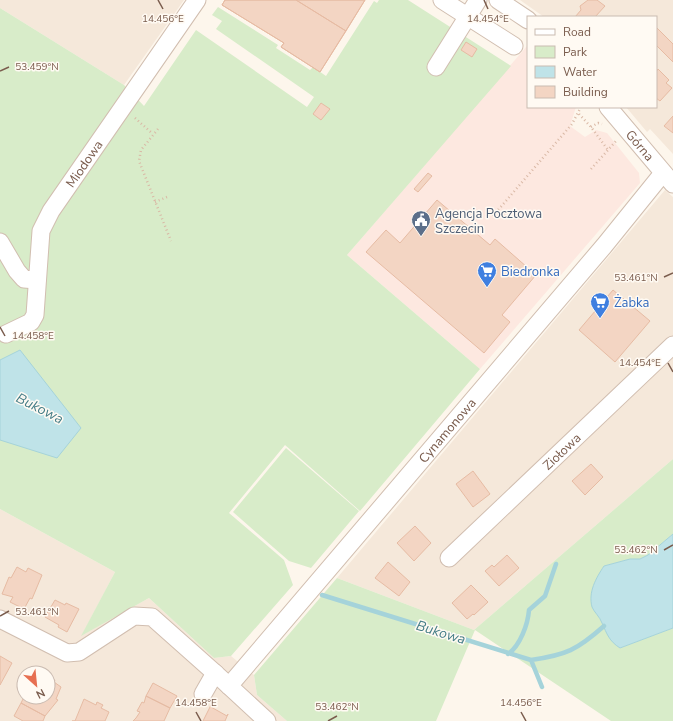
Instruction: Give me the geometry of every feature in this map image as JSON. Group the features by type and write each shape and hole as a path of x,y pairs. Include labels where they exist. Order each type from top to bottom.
{"street":[{"name":"Miodowa","path":"6,334 31,322 35,315 41,231 51,211 197,0"},
{"path":"442,0 514,46"},
{"path":"436,67 478,0"},
{"path":"498,0 527,19"},
{"name":"Górna","path":"609,108 668,179"},
{"name":"Cynamonowa","path":"229,686 604,246 668,179"},
{"path":"0,242 17,271 24,279 38,280"},
{"name":"Ziołowa","path":"449,558 673,344"},
{"path":"0,619 67,652 79,652 134,616 152,616 267,721"},
{"path":"203,694 215,672"}],"path":[{"path":"493,216 579,114 581,108"},
{"path":"579,114 608,150"},
{"path":"135,118 153,134"},
{"path":"158,129 141,150 139,161 171,241"},
{"path":"591,169 616,140"},
{"path":"155,202 167,197"}],"shaded area":[{"path":"0,0 184,0 124,85 0,8"},
{"path":"520,0 673,0 673,154 650,129 647,132 627,108 657,108 657,16 543,16"},
{"path":"527,46 527,108 576,108 570,126 585,137 596,130 607,133 639,173 640,183 480,369 347,255"},
{"path":"665,190 673,197 673,459 474,630 337,578"},
{"path":"0,509 115,572 82,635 149,598 214,658 231,656 254,675 257,695 287,721 0,721"}],"green space":[{"path":"379,0 408,0 511,66 347,255 480,369 360,511 285,445 229,513 284,560 293,585 231,656 214,658 149,598 81,636 115,572 0,509 0,8 124,85 144,106 196,30 307,107 314,97 216,29 222,21 212,15 218,7 278,45 276,48 310,70 313,67 326,76 374,1 377,3"},
{"path":"286,448 359,511 311,568 289,561 233,512"},
{"path":"673,459 673,534 648,555 640,559 630,559 604,566 593,608 620,648 673,628 673,721 611,721 475,630 436,721 287,721 257,695 254,675 337,578 474,630"}],"water":[{"path":"20,350 81,428 57,458 0,440 0,360"},
{"path":"673,534 673,628 620,648 613,643 592,607 591,596 596,580 604,566 630,559 640,559 648,555"}],"building":[{"path":"225,0 365,0 320,72 281,47 284,43 222,5"},
{"path":"225,0 296,0 346,31 320,72 281,47 284,43 222,5"},
{"path":"296,0 365,0 346,31"},
{"path":"588,0 597,0 605,6 596,16 576,16 581,10 580,6"},
{"path":"657,28 673,44 673,62 657,46"},
{"path":"466,42 477,49 472,57 461,50"},
{"path":"658,69 669,80 666,83 672,88 660,101 657,99"},
{"path":"321,103 330,109 321,120 313,114"},
{"path":"673,116 673,133 664,126"},
{"path":"428,173 432,176 418,192 414,189"},
{"path":"437,200 490,245 495,239 536,275 502,315 510,322 484,353 366,252 386,230 400,243"},
{"path":"613,290 650,321 615,362 579,330"},
{"path":"591,464 603,477 585,495 572,481"},
{"path":"473,471 490,494 473,507 456,484"},
{"path":"415,526 431,543 414,561 397,543"},
{"path":"507,555 519,568 499,586 485,571 492,565 494,567"},
{"path":"388,562 410,582 399,596 375,578"},
{"path":"17,567 26,572 28,568 42,575 32,599 30,598 24,609 10,602 13,597 2,594 9,577 11,578"},
{"path":"471,585 488,602 474,615 473,614 467,619 452,603"},
{"path":"55,600 79,609 67,632 58,627 59,625 45,617"},
{"path":"0,656 12,663 0,685"},
{"path":"56,683 61,687 56,699"},
{"path":"153,683 177,696 170,708 146,696"},
{"path":"146,696 170,708 164,721 133,721 140,712 137,711 142,702 144,703"},
{"path":"84,699 96,705 97,702 103,705 101,708 109,712 105,721 75,721"},
{"path":"20,705 25,705 45,716 43,721 23,721 14,716"},
{"path":"25,705 54,705 45,716"},
{"path":"211,705 211,707 227,716 228,714 225,721 203,721"}],"waterway":[{"path":"508,654 516,646 523,634 529,610 545,596 556,564"},
{"name":"Bukowa","path":"322,595 531,660 542,687"},
{"path":"531,660 553,656 570,650 586,641 604,626"}],"place":[{"name":"Agencja Pocztowa Szczecin","path":"421,237"},
{"name":"Biedronka","path":"487,288"},
{"name":"Żabka","path":"600,319"}]}
